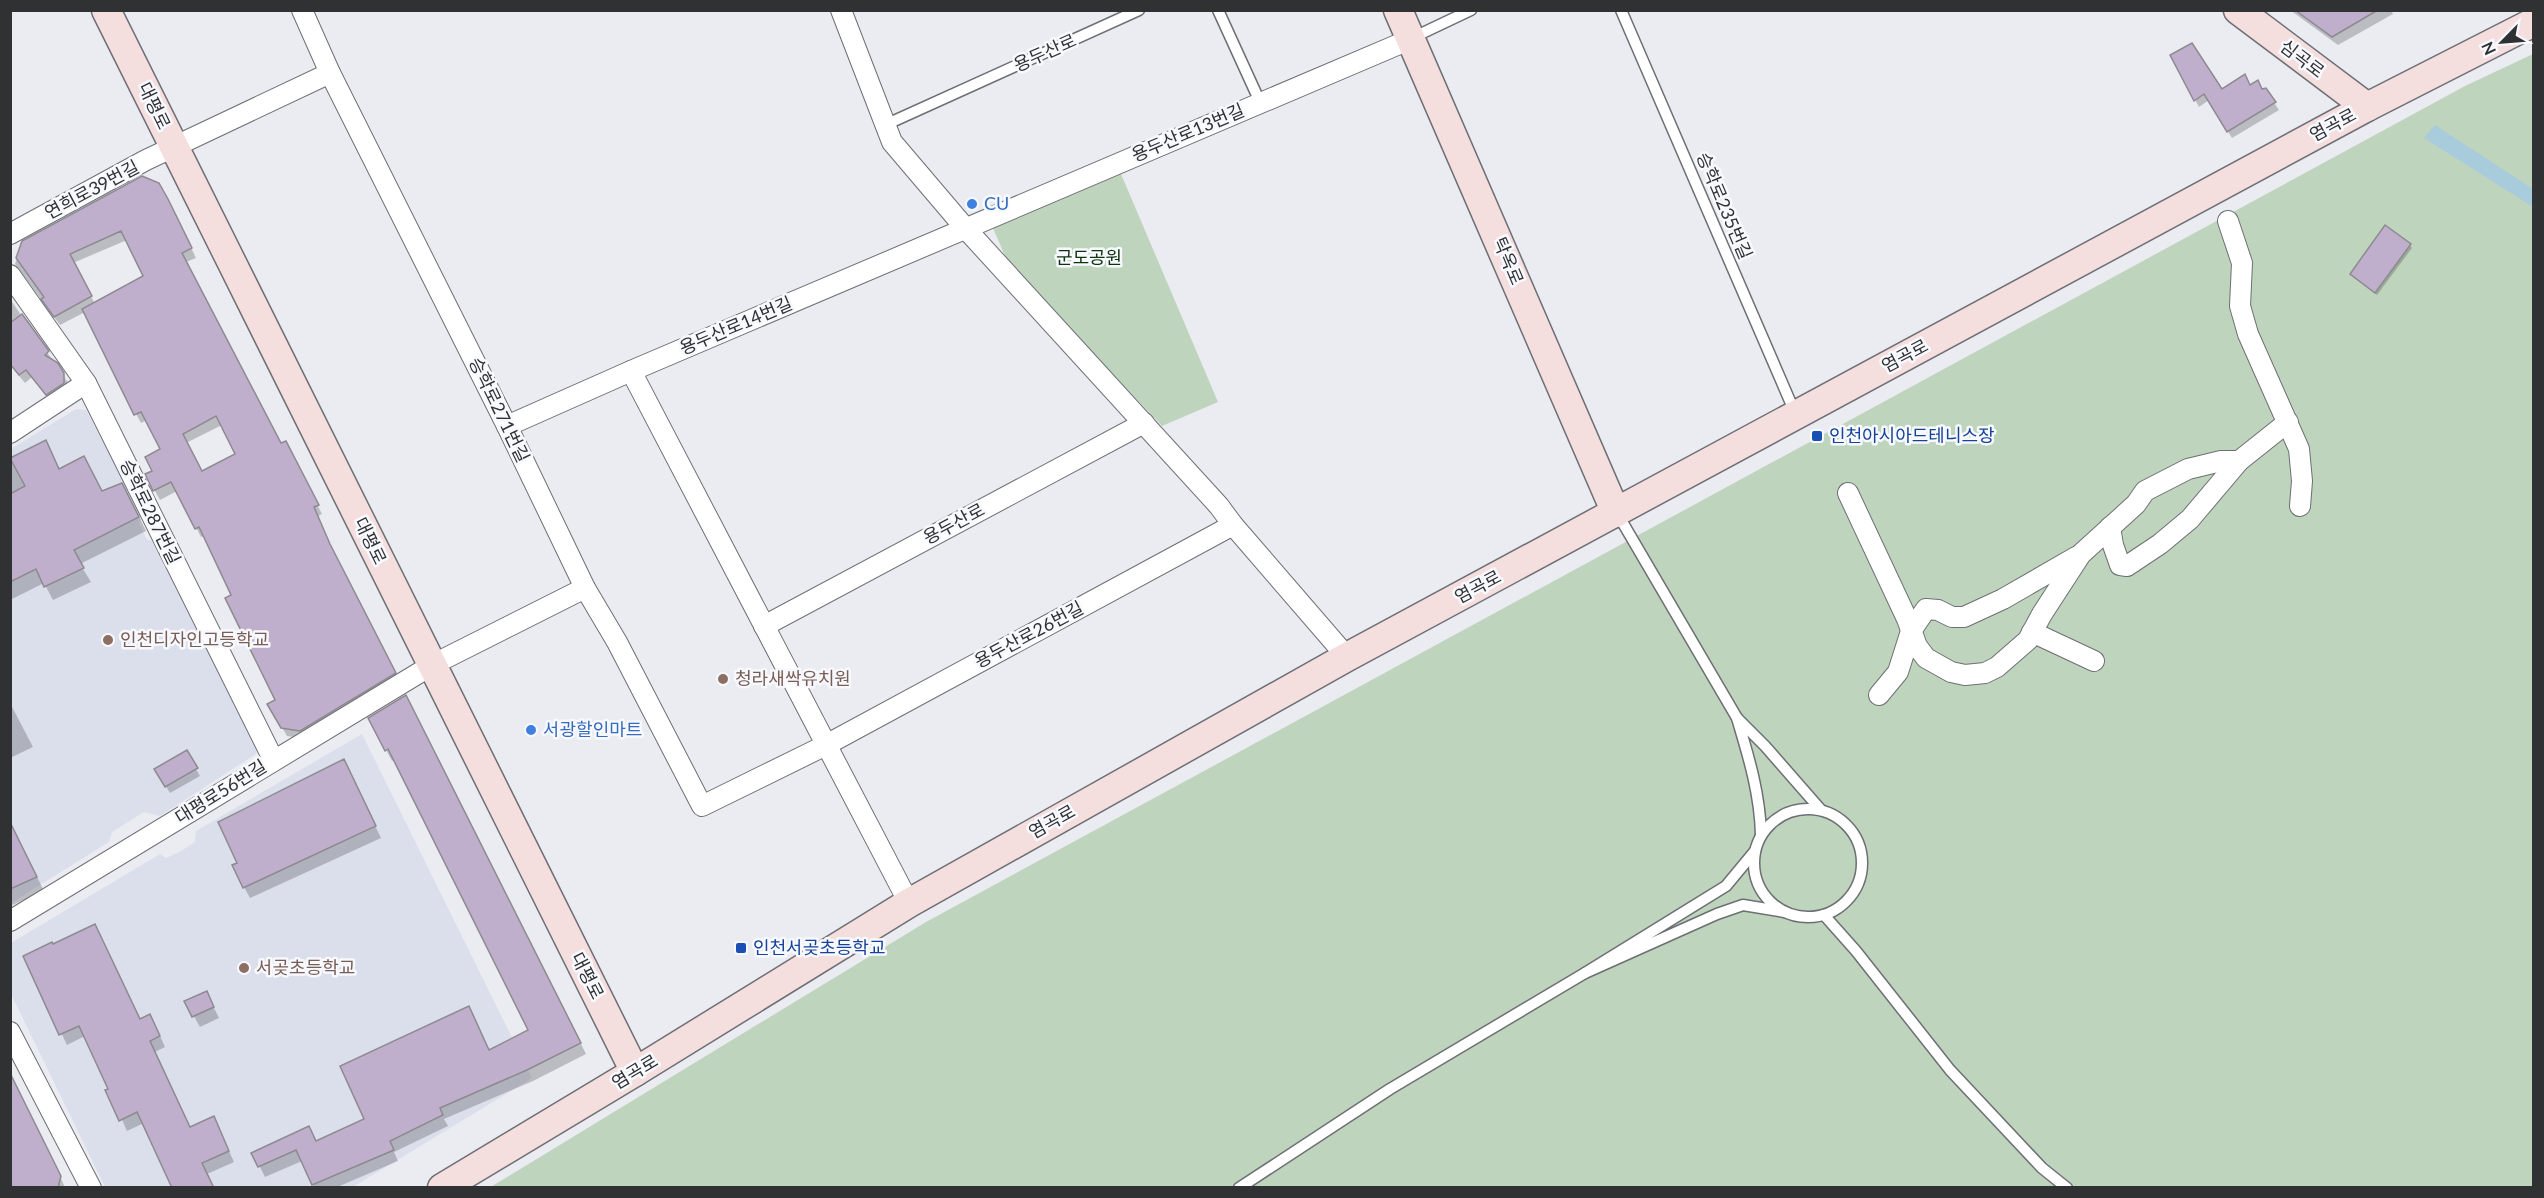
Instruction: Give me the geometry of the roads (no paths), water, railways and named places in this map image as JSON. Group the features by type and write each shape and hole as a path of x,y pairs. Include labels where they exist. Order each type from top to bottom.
{"main road":[{"name":"대평로","path":"106,10 635,1072"},
{"name":"탁옥로","path":"1398,10 1616,513"},
{"name":"심곡로","path":"2238,10 2367,106"},
{"name":"염곡로","path":"442,1188 909,903 1347,657 2367,106 2534,21"}],"street":[{"name":"승학로271번길","path":"302,10 330,73 507,426 585,588 617,642 702,806"},
{"path":"841,10 892,142 966,229 1219,506 1347,657"},
{"name":"용두산로13번길","path":"966,229 1411,39"},
{"name":"연희로39번길","path":"10,234 174,147 330,73"},
{"path":"2228,221 2242,263 2240,306 2248,334 2299,449 2302,481 2300,506"},
{"name":"용두산로14번길","path":"507,426 966,229"},
{"name":"승학로287번길","path":"10,274 86,383 273,759"},
{"path":"631,371 909,903"},
{"path":"10,433 86,383"},
{"path":"2110,527 2113,546 2120,565 2127,566 2160,544 2190,519 2239,460 2288,422"},
{"name":"용두산로","path":"764,626 1144,423"},
{"path":"1879,695 1898,672 1911,631 1926,609 1938,610 1952,617 1964,617 2003,599 2081,554 2136,504 2145,491 2188,469 2222,461 2239,460"},
{"path":"1848,493 1917,646 1926,658 1951,672 1965,675 1985,673 2011,657 2028,640 2081,554"},
{"name":"용두산로26번길","path":"702,806 826,745 1233,525"},
{"name":"대평로56번길","path":"10,921 273,759 432,665 585,588"},
{"path":"2032,632 2094,661"},
{"path":"10,1032 91,1188"}],"lane":[{"name":"용두산로","path":"885,125 1139,10"},
{"path":"1218,10 1260,102"},
{"path":"1411,39 1471,10"},
{"name":"승학로235번길","path":"1621,10 1796,415"},
{"path":"1616,513 1737,718 1755,774 1761,812 1761,836"},
{"path":"1737,718 1766,746 1821,810"},
{"path":"1585,973 1717,914 1743,905 1802,917 1824,915 1838,909 1852,896 1860,879 1863,861 1859,842 1850,827 1836,816 1821,810 1803,808 1786,813 1772,822 1761,836 1755,852 1754,869 1758,885 1769,901 1785,912"},
{"path":"1239,1188 1390,1089 1726,886 1755,852"},
{"path":"1824,915 1857,951 1950,1071 2042,1168 2067,1188"}],"water":[{"path":"2435,125 2533,189 2533,207 2424,138"}],"place":[{"name":"CU","path":"972,204"},
{"name":"인천아시아드테니스장","path":"1817,436"},
{"name":"인천디자인고등학교","path":"108,640"},
{"name":"청라새싹유치원","path":"723,679"},
{"name":"서광할인마트","path":"531,730"},
{"name":"인천서곶초등학교","path":"741,948"},
{"name":"서곶초등학교","path":"244,968"}],"park label":[{"name":"군도공원","path":"1089,258"}]}
